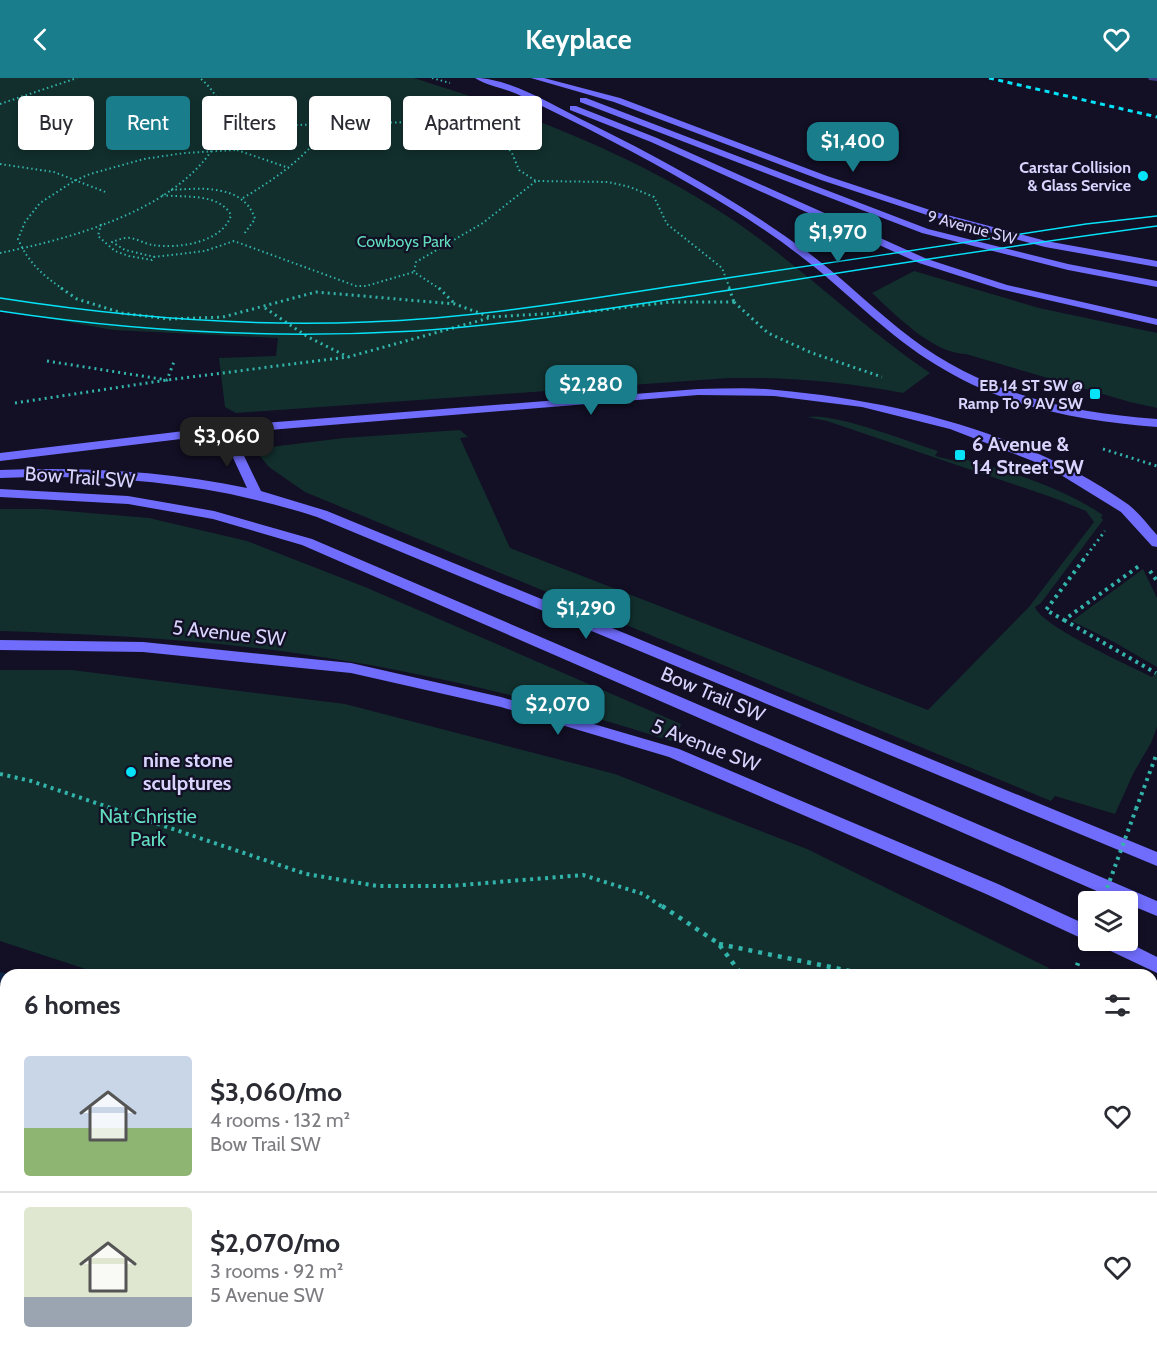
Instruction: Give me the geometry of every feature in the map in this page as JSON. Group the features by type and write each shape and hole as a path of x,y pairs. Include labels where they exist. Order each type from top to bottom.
{"main road":[{"path":"479,78 522,94 572,107 654,140 923,261 1004,287 1157,322"},
{"name":"9 Avenue SW","path":"535,78 617,100 824,178 933,214 1045,244 1157,264"},
{"name":"9 Avenue SW","path":"551,83 589,102 926,231 1068,267 1157,284"},
{"path":"522,94 691,180 802,253 921,351 975,384 1032,405 1105,421 1157,423"},
{"path":"0,457 226,430 698,392 774,393 851,402 954,426 1052,464 1126,509 1157,543"},
{"path":"226,430 256,494"},
{"path":"0,474 49,472 120,474 256,494 322,514 1157,859"},
{"name":"Bow Trail SW","path":"0,493 128,500 214,515 307,542 1157,909"},
{"name":"5 Avenue SW","path":"0,645 143,647 351,668 501,702 674,753 992,889 1078,929"},
{"path":"1127,951 1157,965"}],"lane":[{"path":"1152,78 1157,79"}],"path":[{"path":"0,104 77,78"},
{"path":"0,253 21,250 56,240 101,224 160,195 194,173 213,152 222,133 224,119 221,104 214,92 200,78"},
{"path":"15,403 167,380 348,357 405,343 490,317 594,311 671,303 734,302 722,268 667,224 654,197 630,187 608,182 536,181 519,170 512,153 504,143 490,134 445,124 391,123"},
{"path":"290,168 236,150 184,153 119,165 74,181 40,203 25,222 18,239 21,250 46,278 77,299 122,313 170,319 223,317 264,308 316,292 455,304 490,317"},
{"path":"243,198 290,168 310,150"},
{"path":"0,164 54,172 108,193"},
{"path":"414,272 416,262 483,223 536,181"},
{"path":"168,190 208,189 249,201 254,209 255,219 244,234"},
{"path":"154,258 125,250 112,242 131,237 153,245 195,243 218,233 226,226 230,218 229,211 224,206 213,201 160,195"},
{"path":"101,224 98,236 103,243 113,251 137,258 152,260 193,255 234,241 343,282 366,286 414,272 438,287 455,304"},
{"path":"264,308 308,337 348,357"},
{"path":"167,380 175,359"},
{"path":"47,361 167,380"},
{"path":"1106,529 1046,610 1156,673"},
{"path":"1064,620 1144,563"},
{"path":"1105,891 1157,753"},
{"path":"0,774 42,785 306,874 377,886 450,886 583,874 643,894 718,944 737,969"},
{"path":"718,944 840,969"}],"green space":[{"name":"Cowboys Park","path":"0,78 414,78 468,96 403,96 403,150 542,150 542,123 580,138 699,198 736,222 930,373 903,393 816,381 729,378 236,413 225,407 219,358 276,356 278,338 113,330 0,310"},
{"path":"914,271 1039,308 1157,333 1157,408 940,347 903,322 872,293"},
{"path":"807,417 853,423 938,451 935,456 955,461 957,457 1014,474 1069,496 1103,515 1101,517 1103,520 1041,603 1035,607 1041,615 1069,635 1152,677 1157,672 1157,727 1115,814 1055,796 1051,801 305,492 269,467 254,449 344,438 460,430 468,437 460,438 510,548 928,710 1029,607 1094,522 1086,511 1054,498 827,421"},
{"path":"0,509 43,509 149,518 247,541 365,587 681,724 678,733 671,741 575,712 478,687 380,667 281,651 141,638 0,631"},
{"path":"1143,569 1157,598 1157,667 1072,621"},
{"name":"Nat Christie Park","path":"0,670 72,670 345,704 615,774 807,849 1049,968 86,969 0,941"}],"tram line":[{"path":"0,298 137,315 229,322 321,323 409,320 534,307 1086,224 1157,216"},
{"path":"0,311 103,324 207,332 310,334 415,331 488,325 560,315 1157,226"}],"railway":[{"path":"989,78 1157,117"}],"place":[{"name":"Carstar Collision & Glass Service","path":"1143,176"},
{"name":"EB 14 ST SW @ Ramp To 9 AV SW","path":"1095,394"},
{"name":"6 Avenue & 14 Street SW","path":"960,455"},
{"name":"nine stone sculptures","path":"131,772"}]}
